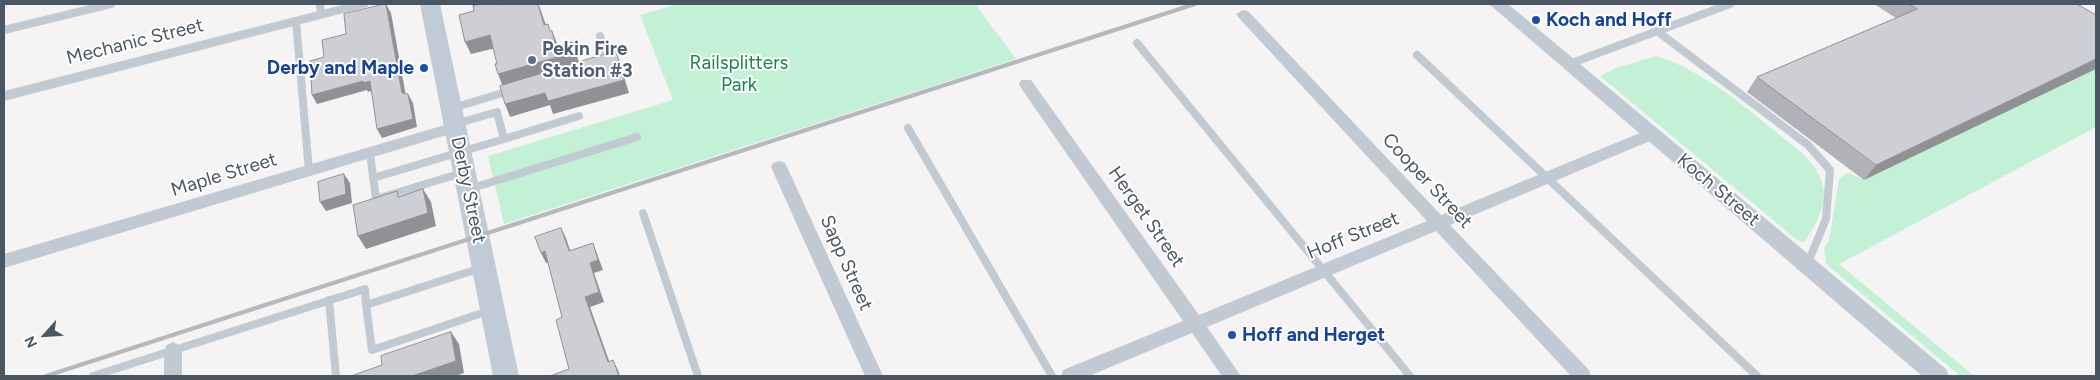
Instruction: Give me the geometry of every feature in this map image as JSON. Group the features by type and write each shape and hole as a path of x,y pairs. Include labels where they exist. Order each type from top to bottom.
{"main road":[{"name":"Derby Street","path":"430,4 506,376"}],"street":[{"name":"Mechanic Street","path":"4,96 296,21 321,9 362,4"},
{"name":"Koch Street","path":"1498,4 1938,376"},
{"name":"Cooper Street","path":"1243,14 1582,376"},
{"name":"Herget Street","path":"1026,84 1232,376"},
{"name":"Maple Street","path":"4,261 370,153 454,120"},
{"name":"Hoff Street","path":"1070,376 1652,134"},
{"name":"Sapp Street","path":"779,166 874,376"},
{"path":"173,376 174,350"}],"lane":[{"path":"4,30 111,4"},
{"path":"1569,64 1730,4"},
{"path":"296,21 309,171"},
{"path":"1657,31 1808,146 1830,170 1831,204 1824,232 1807,265"},
{"path":"600,36 609,62 600,65"},
{"path":"1137,43 1410,376"},
{"path":"1416,55 1758,376"},
{"path":"454,120 516,89"},
{"path":"454,120 497,112 504,139"},
{"path":"373,178 464,171 504,139 579,116"},
{"path":"908,128 1052,376"},
{"path":"370,153 376,199 464,171 637,137"},
{"path":"643,213 698,376"},
{"path":"366,305 484,267"},
{"path":"93,376 365,288 372,350 492,310"},
{"path":"329,300 336,376"}],"green space":[{"name":"Railsplitters Park","path":"678,4 975,4 1016,59 504,224 488,156 673,100 640,15"},
{"path":"1656,56 1696,73 1732,97 1801,152 1812,164 1819,175 1824,196 1818,218 1804,242 1797,240 1600,76 1616,68"},
{"path":"2096,69 2096,127 1839,264 1974,376 1960,376 1826,264 1824,248 1829,241 1839,179 1848,173 1864,180"}],"building":[{"path":"386,4 402,93 408,94 413,119 377,129 370,81 363,83 363,81 312,95 310,61 324,57 322,40 346,34 344,14"},
{"path":"482,4 538,4 544,25 548,24 550,31 552,31 556,47 572,42 575,52 498,74 490,35 465,42 459,15 474,11 473,6"},
{"path":"1909,4 2077,4 2096,15 2096,59 1876,165 1757,77 1917,9"},
{"path":"616,51 624,80 548,101 545,93 505,104 500,86"},
{"path":"344,174 346,194 320,202 318,182"},
{"path":"423,189 428,213 358,236 353,205 397,191 398,197"},
{"path":"561,228 569,251 593,243 598,260 590,263 599,292 585,297 608,362 613,360 619,376 550,376 569,369 556,320 562,317 545,251 541,253 535,237"},
{"path":"451,332 456,361 412,376 351,376 382,365 381,356"}],"railway":[{"path":"46,376 1195,4"}],"place":[{"name":"Koch and Hoff","path":"1536,20"},
{"name":"Pekin Fire Station #3","path":"532,60"},
{"name":"Derby and Maple","path":"424,68"},
{"name":"Hoff and Herget","path":"1232,335"}]}
